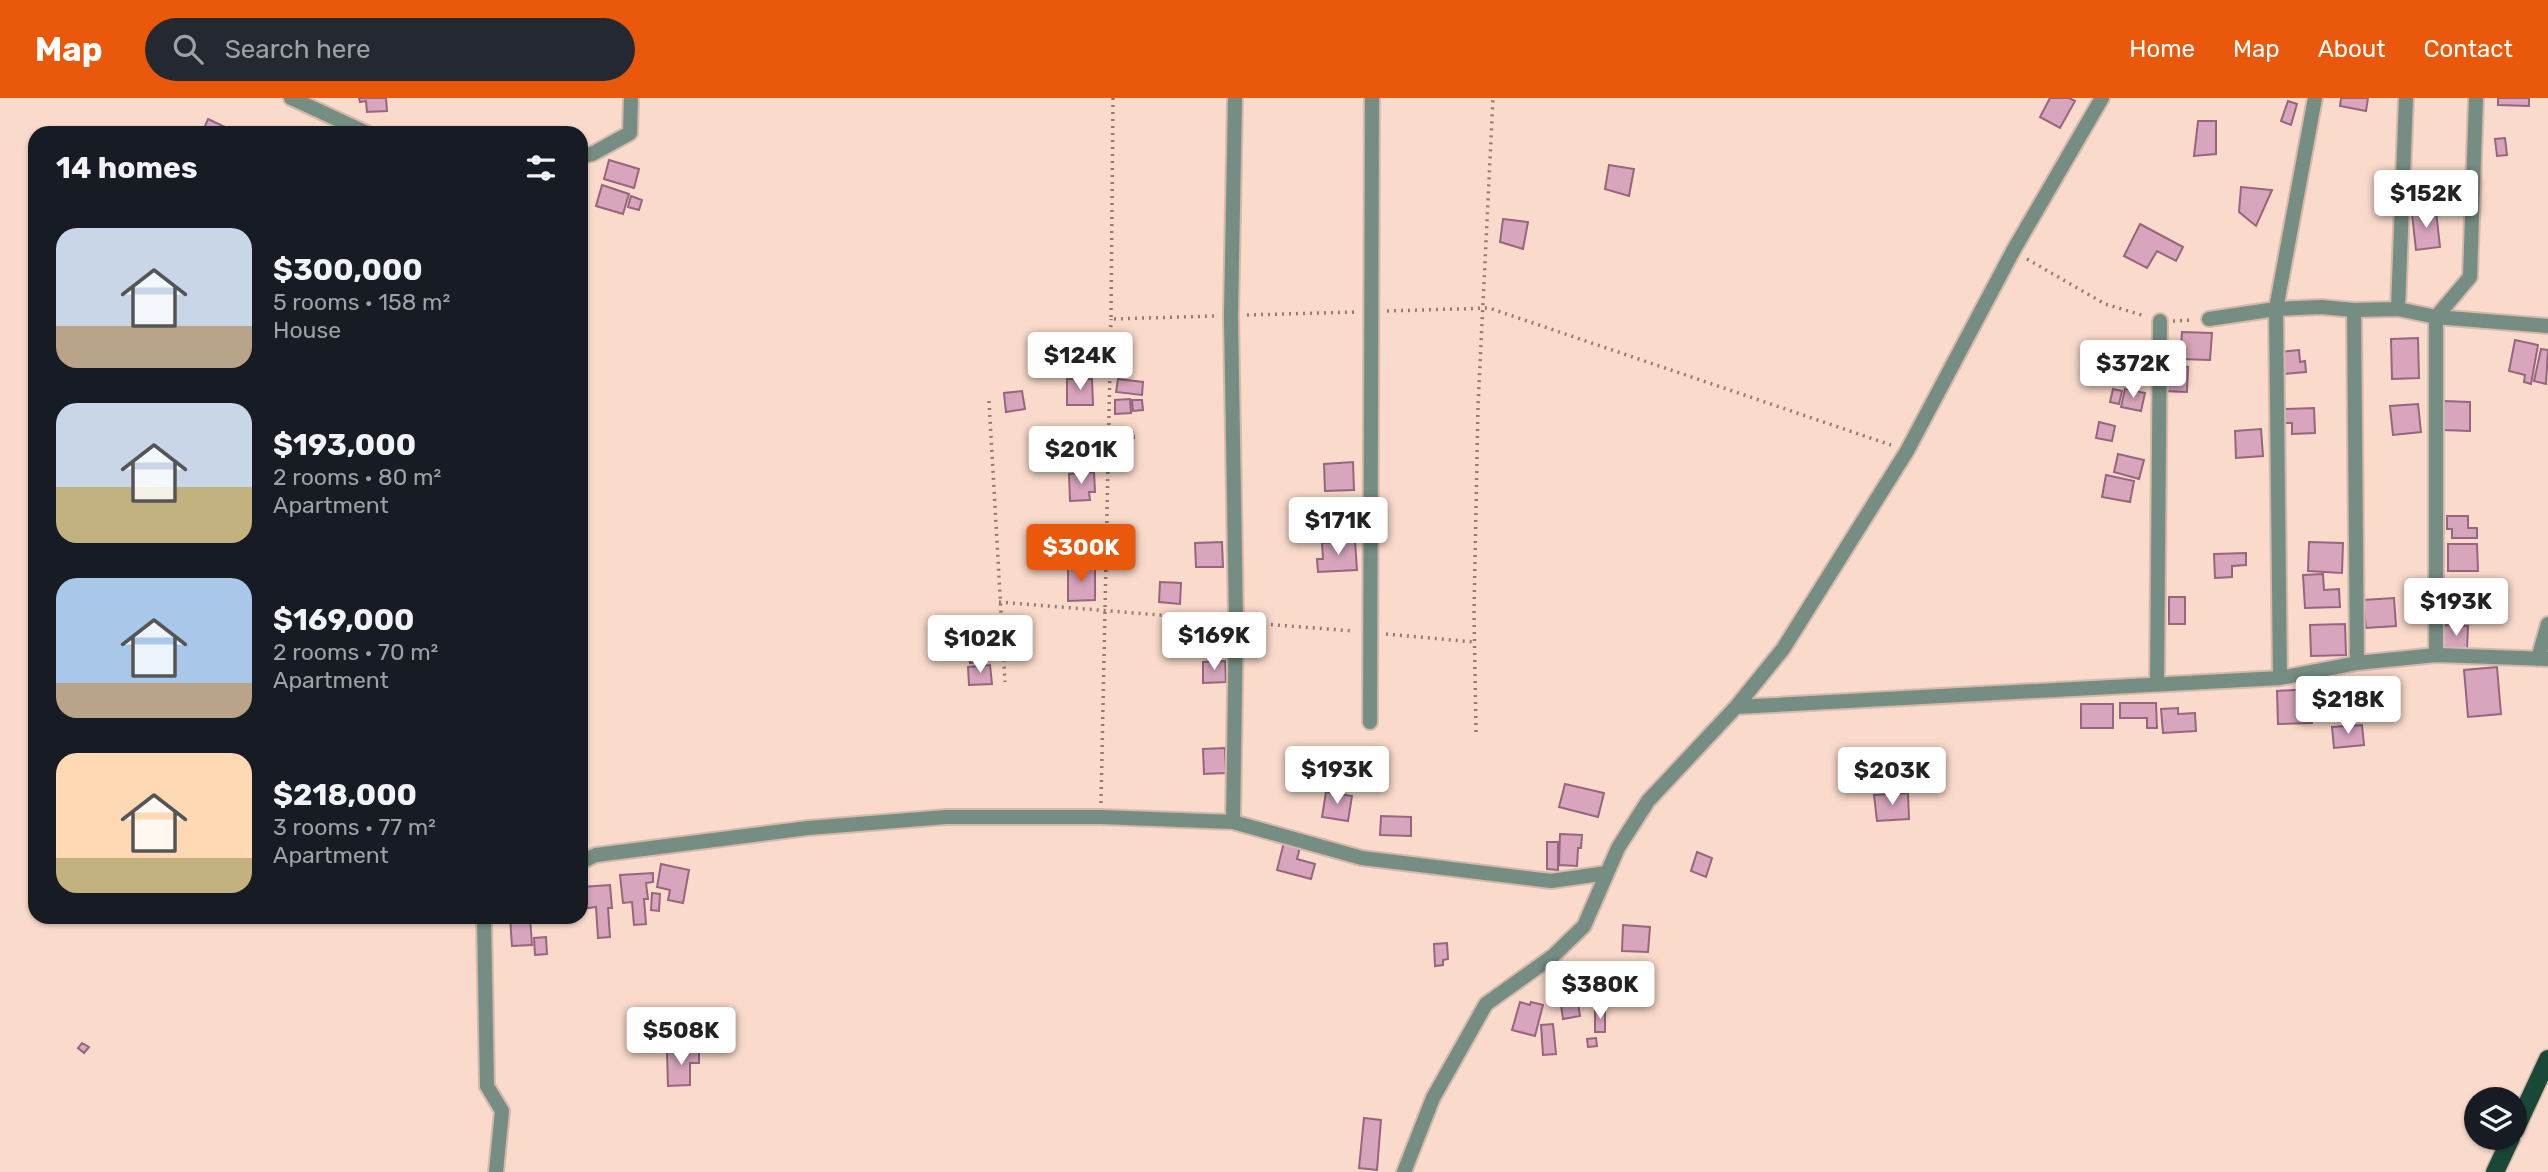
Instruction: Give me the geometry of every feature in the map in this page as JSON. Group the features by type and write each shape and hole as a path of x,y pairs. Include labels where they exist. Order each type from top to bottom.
{"main road":[{"path":"2527,1104 2548,1059"},
{"path":"2495,1172 2505,1150"}],"street":[{"path":"291,98 353,126"},
{"path":"588,155 630,133 631,98"},
{"path":"1233,822 1236,621 1231,316 1236,98"},
{"path":"1370,722 1371,98"},
{"path":"1404,1172 1433,1098 1486,1004 1553,956 1584,926 1618,848 1648,801 1736,707 1783,649 1907,451 2013,251 2102,98"},
{"path":"2280,678 2276,309 2315,98"},
{"path":"2398,309 2406,98"},
{"path":"2436,656 2436,317 2470,277 2476,98"},
{"path":"2208,319 2276,309 2321,307 2354,310 2398,309 2436,317 2548,326"},
{"path":"2354,310 2357,663"},
{"path":"2157,684 2160,321"},
{"path":"1736,707 2280,678 2357,663 2436,656 2543,659 2548,624"},
{"path":"588,859 596,855 808,828 946,817 1101,817 1233,822 1362,858 1551,881 1607,873"},
{"path":"486,924 487,1086 502,1111 496,1172"}],"path":[{"path":"1101,817 1113,98"},
{"path":"1476,732 1474,614 1478,406 1493,98"},
{"path":"2013,251 2105,304 2160,321 2208,319"},
{"path":"1111,319 1489,308 1907,451"},
{"path":"989,401 1005,682"}],"building":[{"path":"359,98 386,98 387,111 367,112 366,101 360,102"},
{"path":"2050,98 2069,98 2075,101 2060,128 2040,117"},
{"path":"2341,98 2368,98 2366,111 2340,106"},
{"path":"2498,98 2529,98 2529,106 2498,105"},
{"path":"2288,101 2297,104 2291,125 2281,121"},
{"path":"208,119 223,126 205,126"},
{"path":"2198,121 2216,121 2216,154 2194,156"},
{"path":"2505,138 2507,155 2497,156 2495,139"},
{"path":"609,160 639,169 634,188 604,179"},
{"path":"1609,165 1634,169 1629,196 1605,189"},
{"path":"602,185 629,194 623,214 596,206"},
{"path":"2241,187 2272,190 2256,226 2239,212"},
{"path":"631,196 642,200 639,210 628,207"},
{"path":"2436,211 2440,247 2416,250 2412,214"},
{"path":"1503,219 1528,222 1523,249 1500,242"},
{"path":"2140,224 2183,247 2176,261 2157,251 2147,268 2124,256"},
{"path":"2182,332 2212,333 2210,360 2180,359"},
{"path":"2418,338 2419,378 2392,379 2391,339"},
{"path":"2515,340 2538,345 2531,384 2524,382 2525,375 2509,371"},
{"path":"2541,349 2548,350 2546,384 2534,381"},
{"path":"2299,350 2300,362 2305,361 2306,372 2282,374 2280,352"},
{"path":"2165,366 2188,367 2187,392 2163,391"},
{"path":"1067,379 1092,379 1093,405 1067,405"},
{"path":"1118,379 1143,382 1142,395 1116,392"},
{"path":"2113,389 2122,391 2119,404 2110,402"},
{"path":"2125,389 2145,393 2141,411 2121,407"},
{"path":"1022,391 1025,409 1006,412 1004,393"},
{"path":"1130,399 1131,413 1115,414 1115,400"},
{"path":"1132,400 1142,400 1143,410 1133,411"},
{"path":"2443,401 2470,402 2470,431 2442,430"},
{"path":"2418,404 2421,432 2393,435 2390,406"},
{"path":"2314,408 2315,433 2292,434 2292,423 2284,423 2283,409"},
{"path":"2099,422 2115,426 2112,441 2096,438"},
{"path":"2261,429 2263,456 2236,458 2235,431"},
{"path":"1125,432 1133,432 1134,438 1125,439"},
{"path":"2118,454 2144,460 2139,479 2114,472"},
{"path":"1353,462 1354,490 1325,491 1324,464"},
{"path":"1094,472 1095,492 1089,492 1090,500 1070,501 1069,474"},
{"path":"2106,475 2134,481 2130,502 2102,497"},
{"path":"2447,516 2468,516 2468,528 2477,528 2477,538 2452,538 2452,529 2447,529"},
{"path":"1355,541 1357,570 1318,572 1317,559 1323,559 1322,543"},
{"path":"1222,542 1223,567 1196,567 1195,543"},
{"path":"2309,542 2343,543 2342,573 2308,571"},
{"path":"2448,544 2477,544 2478,571 2448,571"},
{"path":"2246,553 2246,565 2232,566 2232,577 2215,578 2214,554"},
{"path":"1095,568 1095,600 1068,601 1068,569"},
{"path":"2323,574 2324,590 2339,589 2340,607 2305,608 2303,575"},
{"path":"1160,582 1181,583 1180,604 1159,602"},
{"path":"2169,597 2185,597 2185,624 2169,624"},
{"path":"2394,598 2396,626 2366,628 2363,600"},
{"path":"2345,624 2346,655 2311,656 2310,625"},
{"path":"2444,625 2468,626 2467,650 2443,649"},
{"path":"993,633 997,659 970,663 967,637"},
{"path":"1225,661 1226,682 1203,683 1203,662"},
{"path":"990,665 992,684 969,685 968,667"},
{"path":"2497,667 2501,714 2468,717 2464,670"},
{"path":"2310,689 2312,723 2278,724 2277,691"},
{"path":"2120,703 2156,703 2157,728 2147,728 2147,718 2120,718"},
{"path":"2081,704 2113,704 2113,728 2081,728"},
{"path":"2178,708 2178,714 2195,713 2196,731 2163,733 2161,709"},
{"path":"2362,725 2364,745 2334,748 2332,727"},
{"path":"1225,748 1226,773 1204,774 1203,749"},
{"path":"1565,784 1604,793 1598,817 1559,807"},
{"path":"1326,792 1352,796 1348,821 1322,817"},
{"path":"1908,793 1909,819 1877,821 1874,795"},
{"path":"1381,816 1411,817 1411,836 1380,835"},
{"path":"1560,834 1582,835 1577,866 1559,865"},
{"path":"1284,842 1300,847 1297,859 1315,864 1311,879 1277,870"},
{"path":"1547,842 1558,842 1558,870 1547,869"},
{"path":"1697,852 1712,858 1706,877 1691,871"},
{"path":"661,864 689,870 683,903 668,900 670,890 657,887"},
{"path":"653,873 653,882 646,883 646,924 634,925 632,902 623,903 620,875"},
{"path":"610,885 610,937 598,938 596,907 588,908 588,887"},
{"path":"652,893 660,894 659,911 651,910"},
{"path":"510,924 530,924 532,945 512,946"},
{"path":"1623,925 1650,927 1648,952 1622,951"},
{"path":"546,937 547,954 535,955 534,938"},
{"path":"1447,943 1448,959 1443,960 1443,965 1435,966 1434,944"},
{"path":"1575,982 1580,1016 1563,1019 1558,984"},
{"path":"1520,1002 1543,1005 1535,1036 1512,1030"},
{"path":"1605,1009 1605,1032 1595,1032 1595,1010"},
{"path":"1553,1024 1556,1054 1543,1055 1541,1025"},
{"path":"1596,1038 1597,1046 1588,1047 1587,1039"},
{"path":"82,1043 89,1047 84,1053 78,1048"},
{"path":"699,1051 699,1063 690,1063 690,1085 668,1086 667,1052"},
{"path":"1364,1118 1381,1120 1377,1170 1359,1168"}]}
